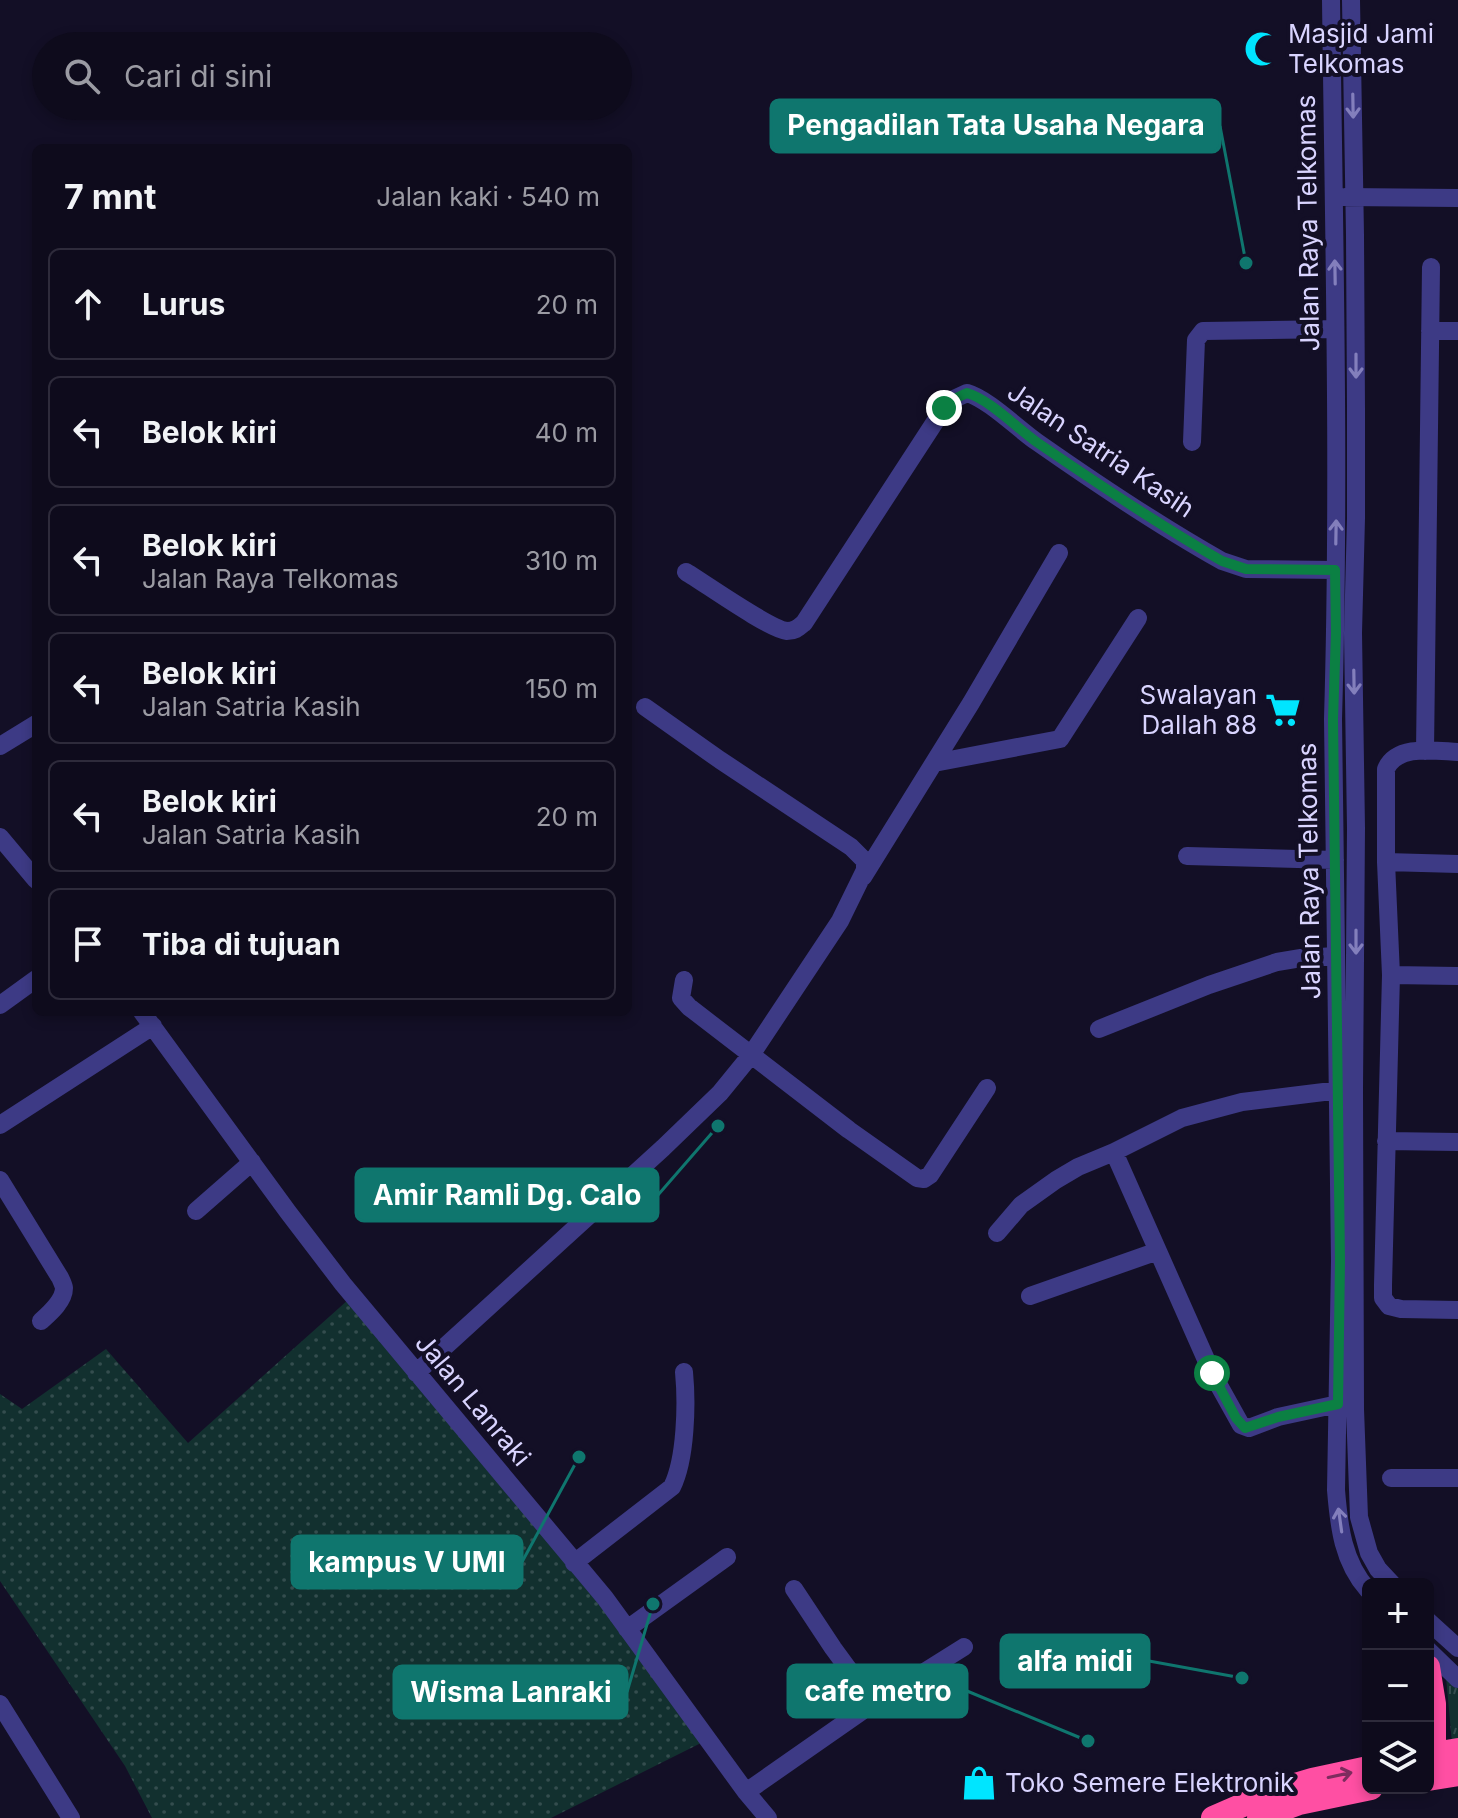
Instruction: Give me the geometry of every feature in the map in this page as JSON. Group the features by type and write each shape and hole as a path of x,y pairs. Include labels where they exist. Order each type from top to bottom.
{"highway":[{"path":"1434,1704 1440,1752"},
{"path":"1213,1818 1275,1791 1362,1769"},
{"path":"1434,1778 1458,1774"},
{"path":"1259,1818 1299,1803 1362,1790"}],"street":[{"name":"Jalan Raya Telkomas","path":"1331,0 1335,329 1347,408 1356,518 1333,719 1336,956 1346,1090 1359,1517 1369,1553 1386,1578"},
{"name":"Jalan Raya Telkomas","path":"1351,0 1354,197 1347,408 1335,570 1344,633 1356,828 1340,1261 1336,1490 1347,1558 1362,1583"},
{"path":"1334,198 1458,198"},
{"path":"1425,751 1431,267"},
{"path":"1192,442 1196,340 1203,331 1335,329"},
{"path":"1430,331 1458,331"},
{"name":"Jalan Satria Kasih","path":"686,572 775,628 793,631 798,628 944,408 967,393 981,399 1086,476 1222,561 1246,569 1335,570"},
{"path":"416,1373 663,1148 720,1093 751,1055 840,921 862,879 1059,553"},
{"path":"934,763 1060,739 1138,618"},
{"path":"645,707 851,847 865,861 862,879"},
{"path":"0,746 32,726"},
{"path":"1458,752 1399,754 1386,769 1391,975 1383,1298 1389,1306 1401,1309 1458,1310"},
{"path":"0,837 32,875"},
{"path":"1187,856 1335,860"},
{"path":"1386,862 1458,864"},
{"path":"1099,1029 1209,985 1277,962 1336,956"},
{"path":"1391,975 1458,976"},
{"path":"684,980 683,1001 849,1130 917,1178 924,1179 930,1175 987,1088"},
{"path":"0,1005 32,982"},
{"path":"0,1125 148,1019"},
{"name":"Jalan Lanraki","path":"148,1019 343,1284 605,1598 768,1818"},
{"path":"997,1233 1021,1205 1039,1191 1078,1167 1166,1126 1242,1102 1346,1090"},
{"path":"1386,1141 1458,1142"},
{"path":"1114,1152 1212,1373 1243,1427 1338,1404"},
{"path":"196,1211 252,1162"},
{"path":"0,1180 64,1287 62,1297 41,1321"},
{"path":"1030,1296 1158,1251"},
{"path":"574,1563 672,1487 679,1468 685,1420 684,1372"},
{"path":"1391,1478 1458,1478"},
{"path":"627,1629 727,1557"},
{"path":"794,1589 874,1704"},
{"path":"1434,1626 1458,1648"},
{"path":"746,1792 964,1647"},
{"path":"1434,1656 1458,1679"},
{"path":"0,1704 71,1818"}],"green space":[{"path":"358,1291 579,1570 701,1743 551,1818 152,1818 125,1766 0,1581 0,1394 22,1409 106,1349 188,1443"},
{"path":"1445,1666 1458,1682 1458,1741 1452,1743"}],"place":[{"name":"Masjid Jami Telkomas","path":"1262,49"},
{"name":"Pengadilan Tata Usaha Negara","path":"1246,263"},
{"name":"Swalayan Dallah 88","path":"1283,710"},
{"name":"Amir Ramli Dg. Calo","path":"718,1126"},
{"name":"kampus V UMI","path":"579,1457"},
{"name":"Wisma Lanraki","path":"653,1604"},
{"name":"alfa midi","path":"1242,1678"},
{"name":"cafe metro","path":"1088,1741"},
{"name":"Toko Semere Elektronik","path":"979,1783"}],"route":[{"path":"944,408 967,393 981,399 1086,476 1222,561 1246,569 1335,570 1333,719 1340,1261 1338,1404 1278,1417 1245,1428 1236,1418 1212,1373"}]}
